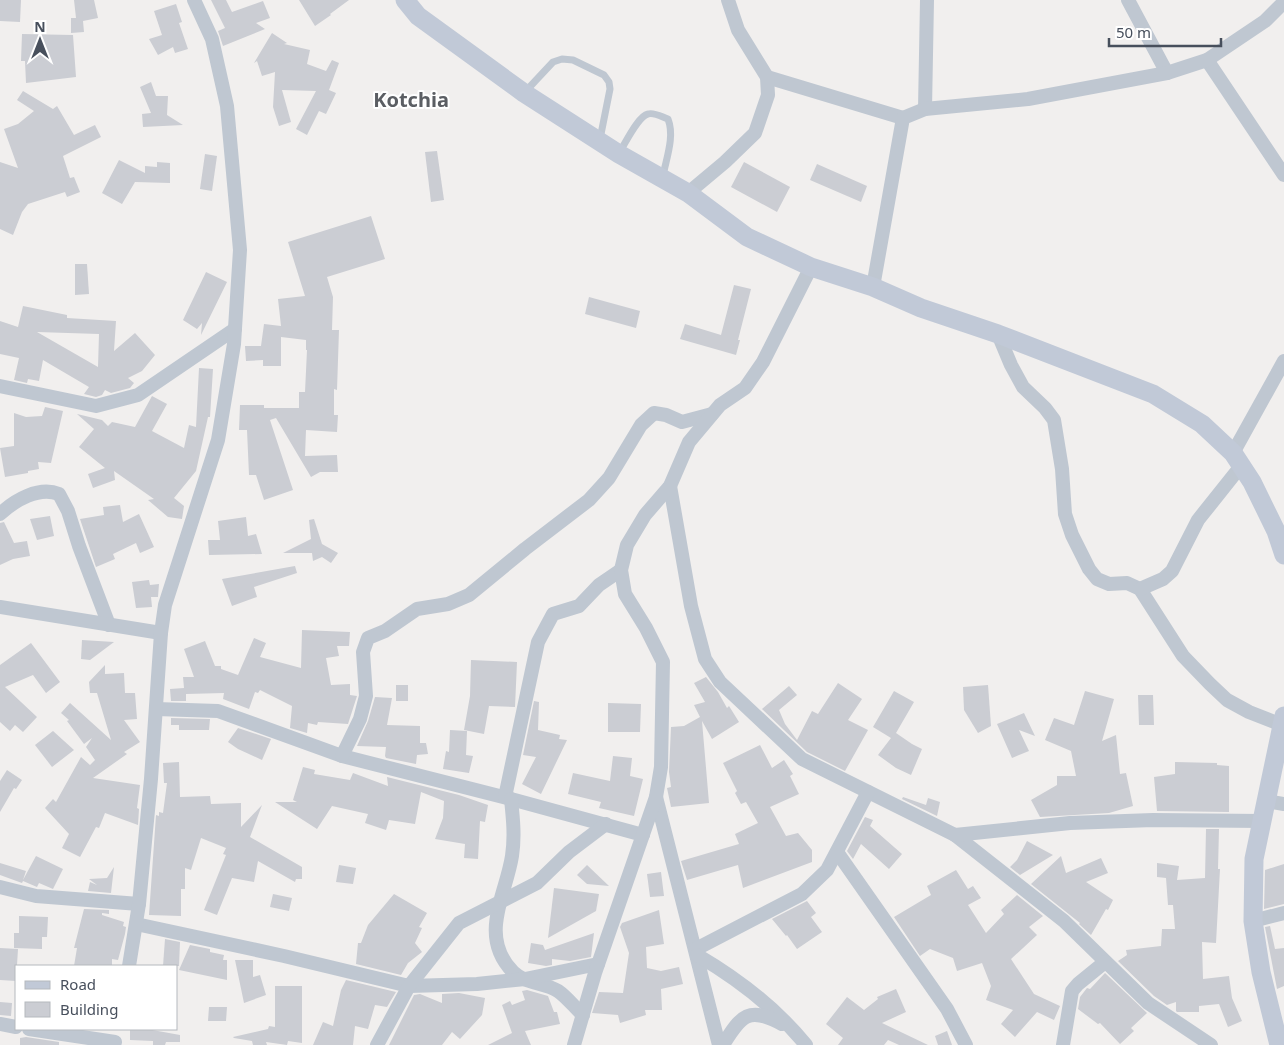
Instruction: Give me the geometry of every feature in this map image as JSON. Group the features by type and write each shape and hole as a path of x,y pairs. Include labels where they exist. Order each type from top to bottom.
{"main road":[{"path":"405,0 418,16 524,93 619,154 688,193 747,237 811,267 872,287 921,308 998,334 1153,394 1202,424 1237,459 1252,482 1272,523 1284,555"},
{"path":"1279,1045 1261,972 1253,921 1254,859 1262,821 1275,803 1283,720"}],"street":[{"path":"129,965 139,904 161,633 165,605 218,440 234,344 240,250 227,106 212,39 194,0"},
{"path":"688,193 725,162 755,133 768,95 767,77 738,30 728,0"},
{"path":"925,109 927,0"},
{"path":"1128,0 1167,73"},
{"path":"767,77 903,118 925,109 1028,99 1167,73 1207,60 1264,21 1284,2"},
{"path":"1207,60 1284,174"},
{"path":"872,287 903,118"},
{"path":"574,1045 598,964 656,796 661,767 663,662 646,628 625,594 621,570 627,545 645,515 670,486 689,442 720,406 745,388 763,362 811,267"},
{"path":"0,386 96,406 138,395 235,329"},
{"path":"998,334 1010,365 1023,387 1045,408 1054,420 1062,468 1065,514 1072,535 1089,570 1097,580 1109,584 1127,583 1140,589 1183,656 1227,700 1250,712 1283,720"},
{"path":"1140,589 1163,580 1172,572 1198,520 1237,459 1284,361"},
{"path":"342,756 360,719 366,696 363,652 368,638 385,631 417,609 448,604 469,595 589,500 609,478 641,425 654,414 666,415 682,422 713,414"},
{"path":"670,486 691,606 705,659 720,682 802,759 955,835 1064,921 1148,1003 1211,1045"},
{"path":"0,514 24,498 51,491 60,494 68,511 109,625"},
{"path":"582,1015 558,991 525,980 511,970 502,958 497,943 496,926 499,903 512,857 513,841 508,798 538,642 553,614 579,606 599,585 621,570"},
{"path":"0,607 161,633"},
{"path":"156,709 218,711 342,756 508,798 643,835"},
{"path":"696,952 802,894 827,870 868,792"},
{"path":"656,796 718,1045"},
{"path":"955,835 1070,823 1153,820 1262,821"},
{"path":"376,1045 409,986 459,923 537,883 569,852 606,824"},
{"path":"836,852 947,1009 966,1045"},
{"path":"0,887 36,896 139,904"},
{"path":"1253,921 1284,913"},
{"path":"136,924 284,956 409,986 477,984 525,980 598,964"},
{"path":"696,952 732,976 758,997 806,1045"},
{"path":"1063,1045 1072,991 1105,962"},
{"path":"723,1045 736,1026 748,1015 755,1013 776,1020 790,1028"},
{"path":"0,1024 15,1027"},
{"path":"38,1030 116,1039"}],"lane":[{"path":"524,93 553,62 562,59 573,60 604,75 609,82 610,90 599,141"},
{"path":"619,154 640,118 648,113 668,119 671,127 671,137 662,178"}],"building":[{"path":"0,0 21,0 20,22 0,21"},
{"path":"74,0 94,0 98,18 83,21 84,32 71,33 71,18 76,18"},
{"path":"211,0 226,0 232,12 263,1 270,18 256,23 265,29 223,46 218,31 225,28"},
{"path":"299,0 349,0 315,26"},
{"path":"176,4 182,22 179,23 188,49 175,53 173,47 158,55 149,39 162,35 154,11"},
{"path":"272,33 287,43 284,44 310,50 307,64 326,71 332,60 339,63 329,90 336,93 326,114 319,111 307,135 296,129 316,91 282,90 291,122 279,126 273,107 275,72 262,76 257,61 254,63"},
{"path":"22,34 73,35 76,77 26,83 25,61 21,61"},
{"path":"151,82 156,96 168,96 167,115 183,125 143,127 142,114 151,113 140,87"},
{"path":"23,91 53,109 57,106 74,135 95,125 101,137 63,156 70,178 74,177 80,192 67,197 65,192 28,204 22,212 13,235 0,229 0,162 18,168 4,129 18,124 34,111 17,100"},
{"path":"437,151 444,200 431,202 425,152"},
{"path":"205,154 217,156 212,191 200,189"},
{"path":"119,160 145,173 145,166 157,167 157,162 170,163 170,183 135,182 122,204 102,193"},
{"path":"744,162 790,187 777,212 731,187"},
{"path":"817,164 867,186 861,202 810,180"},
{"path":"371,216 385,259 327,277 333,297 332,330 339,330 337,390 334,389 334,415 338,415 337,432 306,430 305,456 337,455 338,472 320,472 311,477 276,418 270,420 293,490 264,500 256,475 249,475 247,430 239,430 240,405 264,405 264,408 299,408 299,392 305,392 306,340 281,337 281,366 263,366 263,360 246,361 245,346 261,346 264,324 281,326 278,299 305,296 288,242"},
{"path":"75,264 87,264 89,294 75,295"},
{"path":"206,272 227,282 201,335 202,323 197,329 183,320"},
{"path":"734,285 751,289 736,355 680,339 685,324 721,335"},
{"path":"589,297 640,311 636,328 585,314"},
{"path":"23,306 67,315 67,318 116,321 114,351 135,333 155,355 142,371 128,378 134,383 130,388 111,393 105,390 102,395 96,397 84,394 89,387 43,360 39,381 28,379 27,383 14,380 19,358 0,354 0,321 18,327","holes":["37,332 99,334 98,367"]},
{"path":"199,368 213,369 210,417 208,417 196,471 174,498 184,506 182,519 168,517 148,500 154,499 114,471 115,480 93,488 88,474 105,468 79,447 94,429 77,414 102,420 108,426 112,422 135,427 152,396 167,404 152,431 184,448 189,425 196,427"},
{"path":"45,407 63,411 51,463 38,462 39,469 5,477 0,448 14,446 14,413 26,417 42,416"},
{"path":"120,505 123,522 139,514 154,547 140,553 136,543 113,554 115,559 96,567 80,519 104,515 103,507"},
{"path":"50,516 54,536 37,540 30,519"},
{"path":"246,517 248,536 256,534 262,554 209,555 208,540 220,540 218,521"},
{"path":"314,519 322,544 338,553 331,563 322,557 313,561 312,553 283,553 311,539 309,520"},
{"path":"4,522 14,543 27,541 30,556 13,559 0,565 0,523"},
{"path":"295,566 297,573 254,587 257,597 232,606 222,579"},
{"path":"149,580 150,585 159,584 158,597 151,597 152,607 136,608 132,582"},
{"path":"302,630 350,632 349,646 337,646 339,656 326,658 331,685 350,684 350,695 357,696 348,724 318,722 317,725 308,723 307,733 290,728 292,706 260,690 258,693 255,692 249,709 223,699 224,693 186,694 186,701 171,701 170,689 184,688 183,677 194,677 184,649 205,641 215,666 221,666 221,669 238,675 254,638 266,643 260,657 301,668"},
{"path":"82,640 114,642 90,660 81,659"},
{"path":"31,643 60,682 46,693 33,675 5,687 37,717 23,732 15,725 10,731 0,722 0,665"},
{"path":"471,660 517,662 515,707 489,706 484,734 464,730 470,696"},
{"path":"105,665 105,674 124,673 125,693 135,693 137,719 124,720 140,742 124,752 127,754 93,778 140,785 137,808 139,809 138,825 105,813 99,828 96,827 80,857 62,848 69,834 45,808 53,799 56,802 81,757 90,765 95,760 86,747 92,738 84,744 67,721 69,720 61,713 70,703 111,740 97,693 90,693 89,682"},
{"path":"706,677 739,722 712,739 702,721 709,803 671,807 667,788 671,787 669,772 671,727 684,726 700,717 694,705 705,702 694,683"},
{"path":"838,683 862,699 848,720 868,730 845,771 807,752 762,709 789,686 797,695 779,710 785,724 797,740 812,711 818,714"},
{"path":"396,685 408,685 408,701 396,701"},
{"path":"988,685 991,726 978,733 964,710 963,687"},
{"path":"894,691 914,702 896,733 922,749 911,775 896,768 878,755 891,738 873,727"},
{"path":"1085,691 1114,699 1102,741 1116,735 1120,774 1126,773 1133,806 1109,813 1040,817 1031,800 1057,785 1057,776 1076,776 1071,751 1045,740 1054,718 1074,725"},
{"path":"1138,695 1153,695 1154,725 1139,725"},
{"path":"375,697 392,698 387,725 420,726 420,743 426,743 428,754 417,755 416,764 386,758 386,747 357,746 368,721"},
{"path":"534,701 539,702 538,730 560,735 559,739 567,740 541,794 522,784 536,757 523,755"},
{"path":"608,703 641,704 640,732 608,732"},
{"path":"1024,713 1035,736 1019,730 1029,751 1012,758 997,724"},
{"path":"171,718 210,719 209,730 179,730 179,725 171,725"},
{"path":"238,728 271,739 262,760 238,749 228,742"},
{"path":"450,730 467,731 466,755 473,756 469,773 443,769 446,751 449,752"},
{"path":"53,731 74,750 52,767 35,745"},
{"path":"760,745 772,768 784,760 793,774 790,776 799,794 770,807 786,836 798,833 812,850 812,862 743,888 738,865 687,880 681,861 739,844 735,834 758,823 746,802 741,804 735,793 737,791 723,763"},
{"path":"613,756 632,758 630,776 643,779 634,816 599,808 601,802 568,794 573,773 610,781"},
{"path":"179,762 180,797 210,796 211,804 241,803 241,827 262,805 250,837 302,867 302,879 296,879 295,882 258,861 254,882 232,878 217,915 204,910 226,855 223,854 226,848 201,838 191,870 185,868 185,889 181,889 181,916 149,915 156,815 159,816 159,812 163,813 167,783 164,783 163,763"},
{"path":"1175,762 1217,763 1217,765 1229,766 1229,812 1157,811 1154,777 1175,774"},
{"path":"303,767 315,770 314,774 350,780 353,773 388,786 387,777 459,795 488,805 485,822 480,821 478,859 464,858 465,844 435,839 443,818 444,801 421,792 415,824 389,820 386,830 365,823 368,814 332,806 317,829 275,802 297,802 293,800"},
{"path":"7,770 22,780 16,789 14,788 0,812 0,781"},
{"path":"903,797 926,805 928,798 940,802 937,816 902,799"},
{"path":"865,817 873,820 870,826 902,854 889,869 861,844 853,859 847,851"},
{"path":"1206,829 1219,829 1218,869 1220,869 1216,943 1202,942 1203,979 1229,976 1232,998 1242,1021 1228,1027 1219,1004 1199,1006 1199,1012 1177,1012 1176,1002 1167,1005 1154,996 1118,961 1127,955 1126,950 1161,946 1162,929 1175,929 1173,905 1168,905 1166,878 1157,877 1157,863 1179,866 1177,880 1205,878"},
{"path":"1027,841 1053,855 1020,875 1010,867 1017,860"},
{"path":"36,856 63,869 53,889 39,883 37,887 0,875 0,863 26,871 23,880"},
{"path":"1061,856 1066,873 1101,858 1108,873 1086,882 1113,900 1091,935 1080,923 1031,884"},
{"path":"1284,864 1284,904 1264,909 1265,870"},
{"path":"339,865 356,868 353,884 336,882"},
{"path":"587,865 609,886 587,884 577,875"},
{"path":"114,867 111,893 88,891 90,882 97,885 89,879 107,878"},
{"path":"956,870 968,889 973,886 981,898 968,905 986,933 1004,914 1001,910 1017,895 1043,916 1029,927 1037,935 1011,959 1034,994 1060,1006 1054,1020 1037,1012 1015,1037 1001,1024 1013,1010 986,1000 991,986 982,963 957,971 953,958 930,949 920,956 894,917 931,895 927,886"},
{"path":"661,872 664,896 650,897 647,874"},
{"path":"554,888 599,894 596,911 548,938"},
{"path":"273,894 292,898 289,911 270,907"},
{"path":"394,894 427,913 419,927 422,928 415,943 422,952 408,963 401,975 356,964 358,943 361,943 368,925"},
{"path":"807,901 816,913 811,917 822,932 797,949 772,919"},
{"path":"84,909 109,910 109,914 102,913 102,915 124,922 123,926 126,927 125,934 118,960 112,959 112,965 74,965 77,948 74,948"},
{"path":"659,910 664,944 646,947 647,968 661,971 679,967 683,984 661,989 662,1010 645,1010 646,1015 620,1023 618,1015 592,1013 599,992 623,993 629,953 620,927 622,923"},
{"path":"19,916 48,917 47,937 42,937 42,949 14,948 14,933 19,933"},
{"path":"1270,926 1275,949 1284,948 1284,986 1277,989 1265,927"},
{"path":"594,933 591,957 570,961 552,959 552,965 546,966 528,963 531,943 543,945 545,950"},
{"path":"165,939 180,942 179,966 163,965"},
{"path":"190,945 210,949 210,952 224,955 223,960 227,960 227,980 179,970"},
{"path":"0,948 18,949 15,981 0,980"},
{"path":"235,960 253,960 253,977 260,975 266,995 244,1003"},
{"path":"1105,973 1147,1013 1131,1028 1134,1031 1120,1044 1100,1023 1098,1024 1078,1009 1080,997 1087,988 1090,989"},
{"path":"346,980 396,992 387,1007 375,1005 368,1029 355,1026 353,1045 313,1045 323,1022 333,1026 341,990"},
{"path":"275,986 302,986 302,1043 288,1041 287,1045 266,1042 267,1045 253,1045 252,1041 234,1038 268,1029 269,1026 275,1027"},
{"path":"896,989 906,1012 882,1023 928,1045 899,1045 888,1040 884,1045 838,1045 843,1038 826,1024 847,997 864,1010 878,999 877,997"},
{"path":"527,990 548,996 554,1012 557,1012 560,1024 525,1031 531,1045 488,1045 512,1033 502,1005 510,1001 512,1005 525,1000 522,991"},
{"path":"459,993 485,998 482,1015 460,1039 452,1032 442,1045 389,1045 414,995 420,994 442,1003 442,994"},
{"path":"0,1002 12,1003 11,1016 0,1015"},
{"path":"209,1007 227,1007 226,1021 208,1021"},
{"path":"130,1030 152,1030 180,1035 180,1042 166,1042 165,1045 153,1045 153,1041 130,1040"},
{"path":"947,1031 952,1045 938,1045 935,1036"},
{"path":"26,1037 59,1042 59,1045 20,1045 20,1038"}],"district":[{"name":"Kotchia","path":"411,100"}]}
